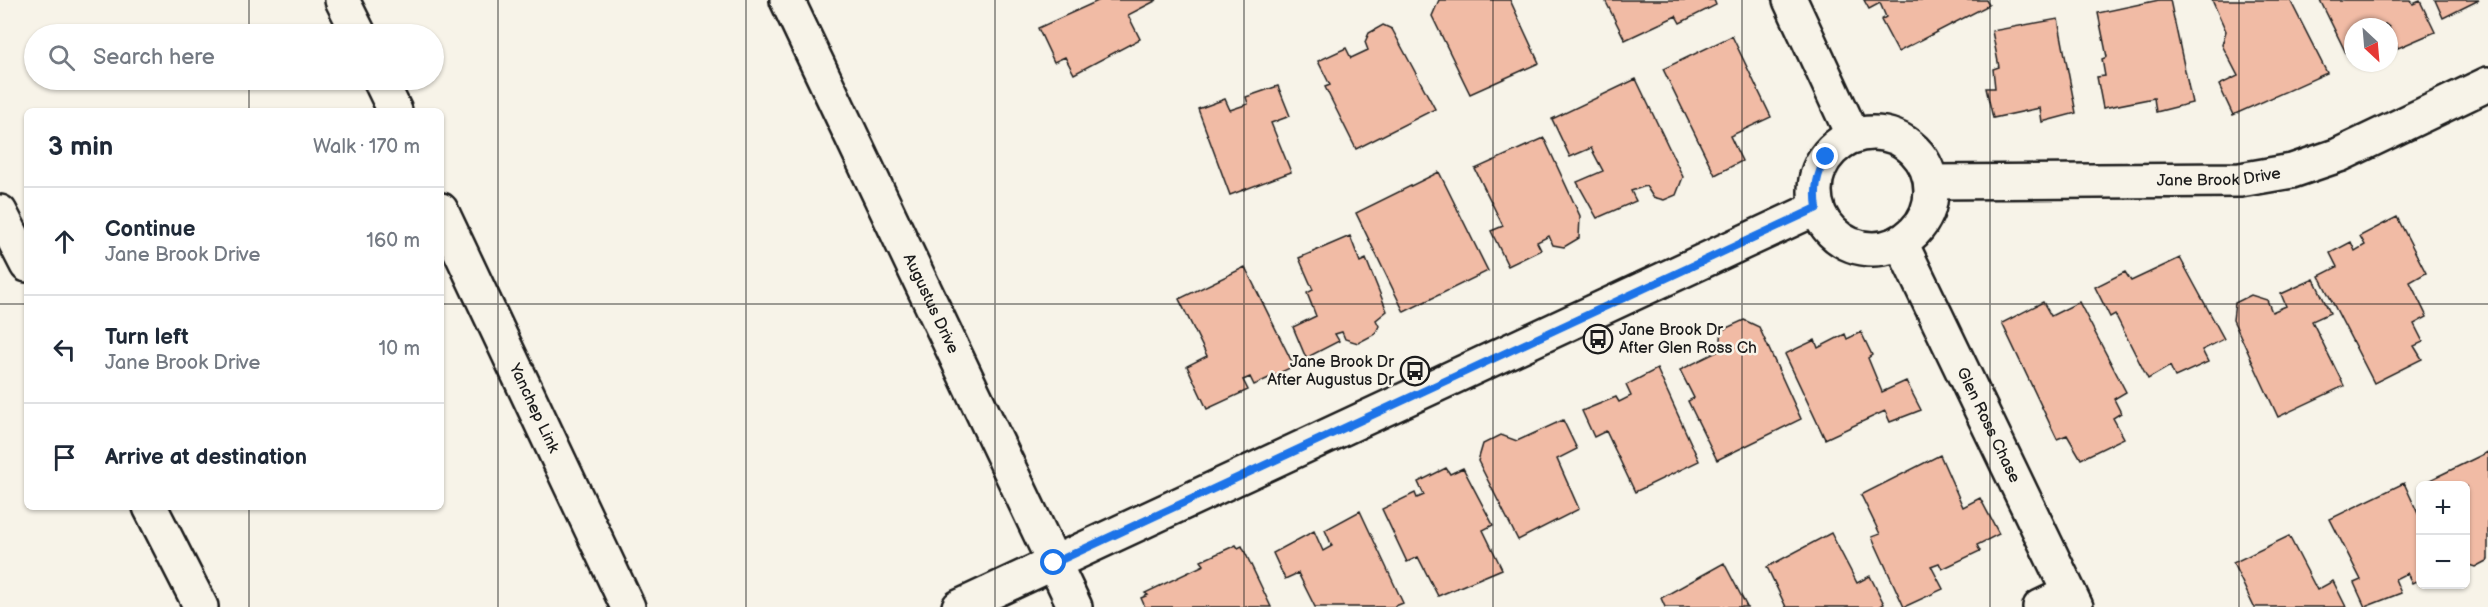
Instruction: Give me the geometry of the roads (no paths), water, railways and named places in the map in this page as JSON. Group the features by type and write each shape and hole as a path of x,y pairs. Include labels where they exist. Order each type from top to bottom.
{"street":[{"path":"342,0 354,24"},
{"name":"Augustus Drive","path":"787,0 1075,607"},
{"path":"1790,0 1853,136"},
{"name":"Jane Brook Drive","path":"1931,182 2240,180 2292,171 2339,155 2488,84"},
{"path":"385,90 394,108"},
{"path":"1870,133 1887,134 1904,141 1917,152 1926,166 1931,182 1931,200 1926,218 1915,232 1901,243 1885,249 1867,249 1850,245 1836,236 1824,223 1817,208 1815,190 1818,173 1826,157 1838,145 1853,136 1870,133"},
{"path":"959,607 1817,208"},
{"path":"0,212 24,259"},
{"name":"Yanchep Link","path":"444,216 628,607"},
{"name":"Glen Ross Chase","path":"1901,243 2072,600"},
{"path":"152,510 201,607"},
{"path":"2040,607 2072,600"}],"place":[{"name":"Jane Brook Dr After Glen Ross Ch","path":"1598,339"},
{"name":"Jane Brook Dr After Augustus Dr","path":"1415,371"}]}
